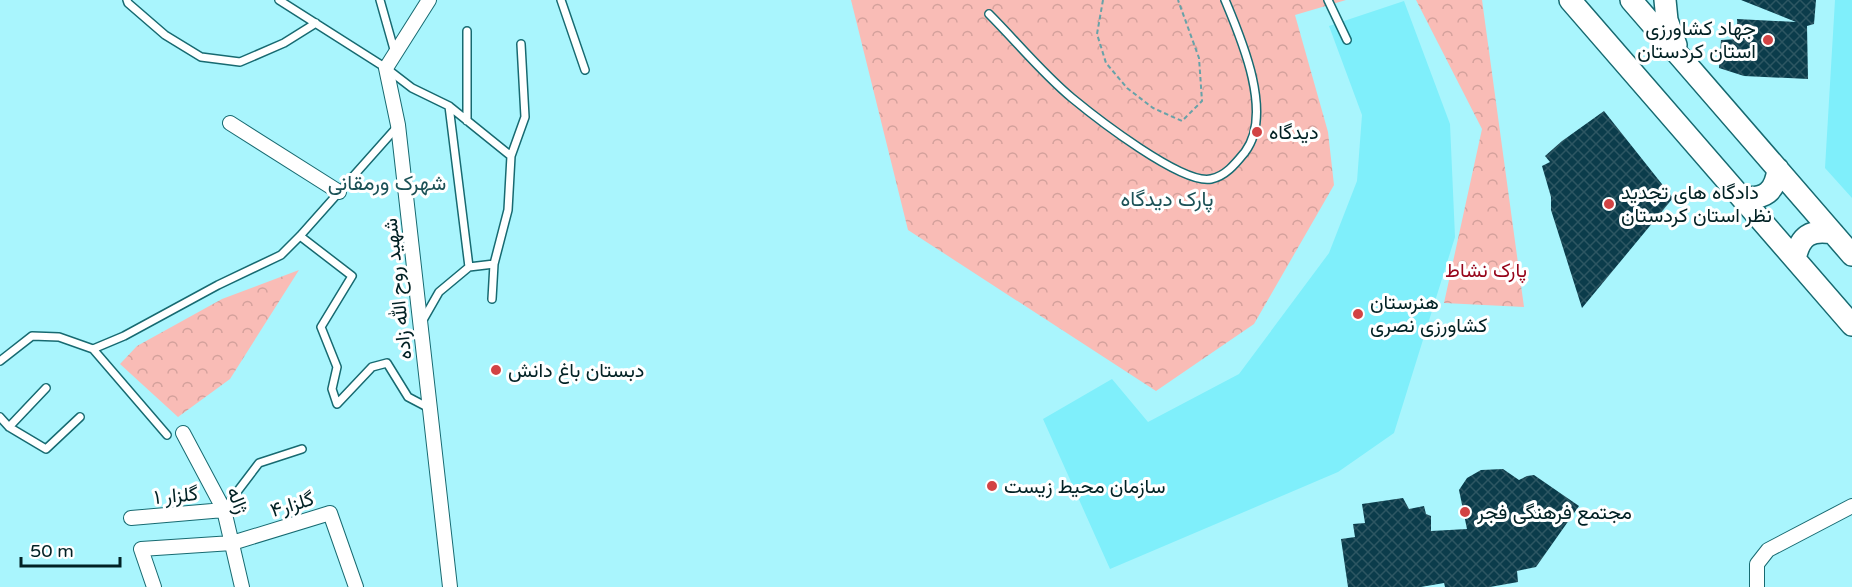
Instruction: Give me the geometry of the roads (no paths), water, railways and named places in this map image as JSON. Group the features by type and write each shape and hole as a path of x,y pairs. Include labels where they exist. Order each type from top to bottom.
{"main road":[{"path":"1570,0 1852,325"},
{"path":"1631,0 1852,255"},
{"path":"1665,0 1667,20 1680,56"},
{"path":"1742,197 1756,199 1768,194 1776,183 1778,169"},
{"path":"1795,259 1797,245 1807,235 1820,231 1833,233"}],"street":[{"path":"386,68 429,0"},
{"name":"شهید روح الله زاده","path":"386,68 398,125 450,587"},
{"path":"230,123 339,192"},
{"name":"ژاله","path":"183,433 224,510 242,587"},
{"path":"1757,587 1757,564 1768,550 1852,506"},
{"name":"گلزار ۱","path":"131,518 224,510"},
{"name":"گلزار۴","path":"154,587 141,549 232,543 330,513 353,586"}],"lane":[{"path":"127,0 165,35 201,57 240,62 284,44 316,23"},
{"path":"279,0 386,68 412,88 450,106 511,156"},
{"path":"380,0 395,53"},
{"path":"561,0 585,70"},
{"path":"988,14 1071,97 1156,158 1191,178 1210,179 1233,168 1252,143 1256,119 1248,59 1225,0"},
{"path":"1328,0 1347,40"},
{"path":"467,31 467,121"},
{"path":"492,299 494,264 508,210 511,156 525,117 521,44"},
{"path":"450,106 469,267"},
{"path":"93,349 124,336 218,285 281,255 398,125"},
{"path":"300,236 352,276 321,327 337,367 332,389 337,404 372,367 387,363 408,397 430,409"},
{"path":"421,323 439,292 469,267 494,264"},
{"path":"0,361 32,336 59,337 93,349 166,435"},
{"path":"9,427 46,388"},
{"path":"0,417 9,427 46,449 80,417"},
{"path":"224,510 260,464 302,449"}],"place":[{"name":"جهاد کشاورزی استان کردستان","path":"1768,40"},
{"name":"دیدگاه","path":"1257,132"},
{"name":"دادگاه های تجدید نظر استان کردستان","path":"1609,204"},
{"name":"هنرستان کشاورزی نصری","path":"1358,314"},
{"name":"دبستان باغ دانش","path":"496,370"},
{"name":"سازمان محیط زیست","path":"992,486"},
{"name":"مجتمع فرهنگی فجر","path":"1465,512"}],"district":[{"name":"شهرک ورمقانی","path":"387,183"},
{"name":"پارک دیدگاه","path":"1167,199"}],"park label":[{"name":"پارک نشاط","path":"1486,270"}]}
